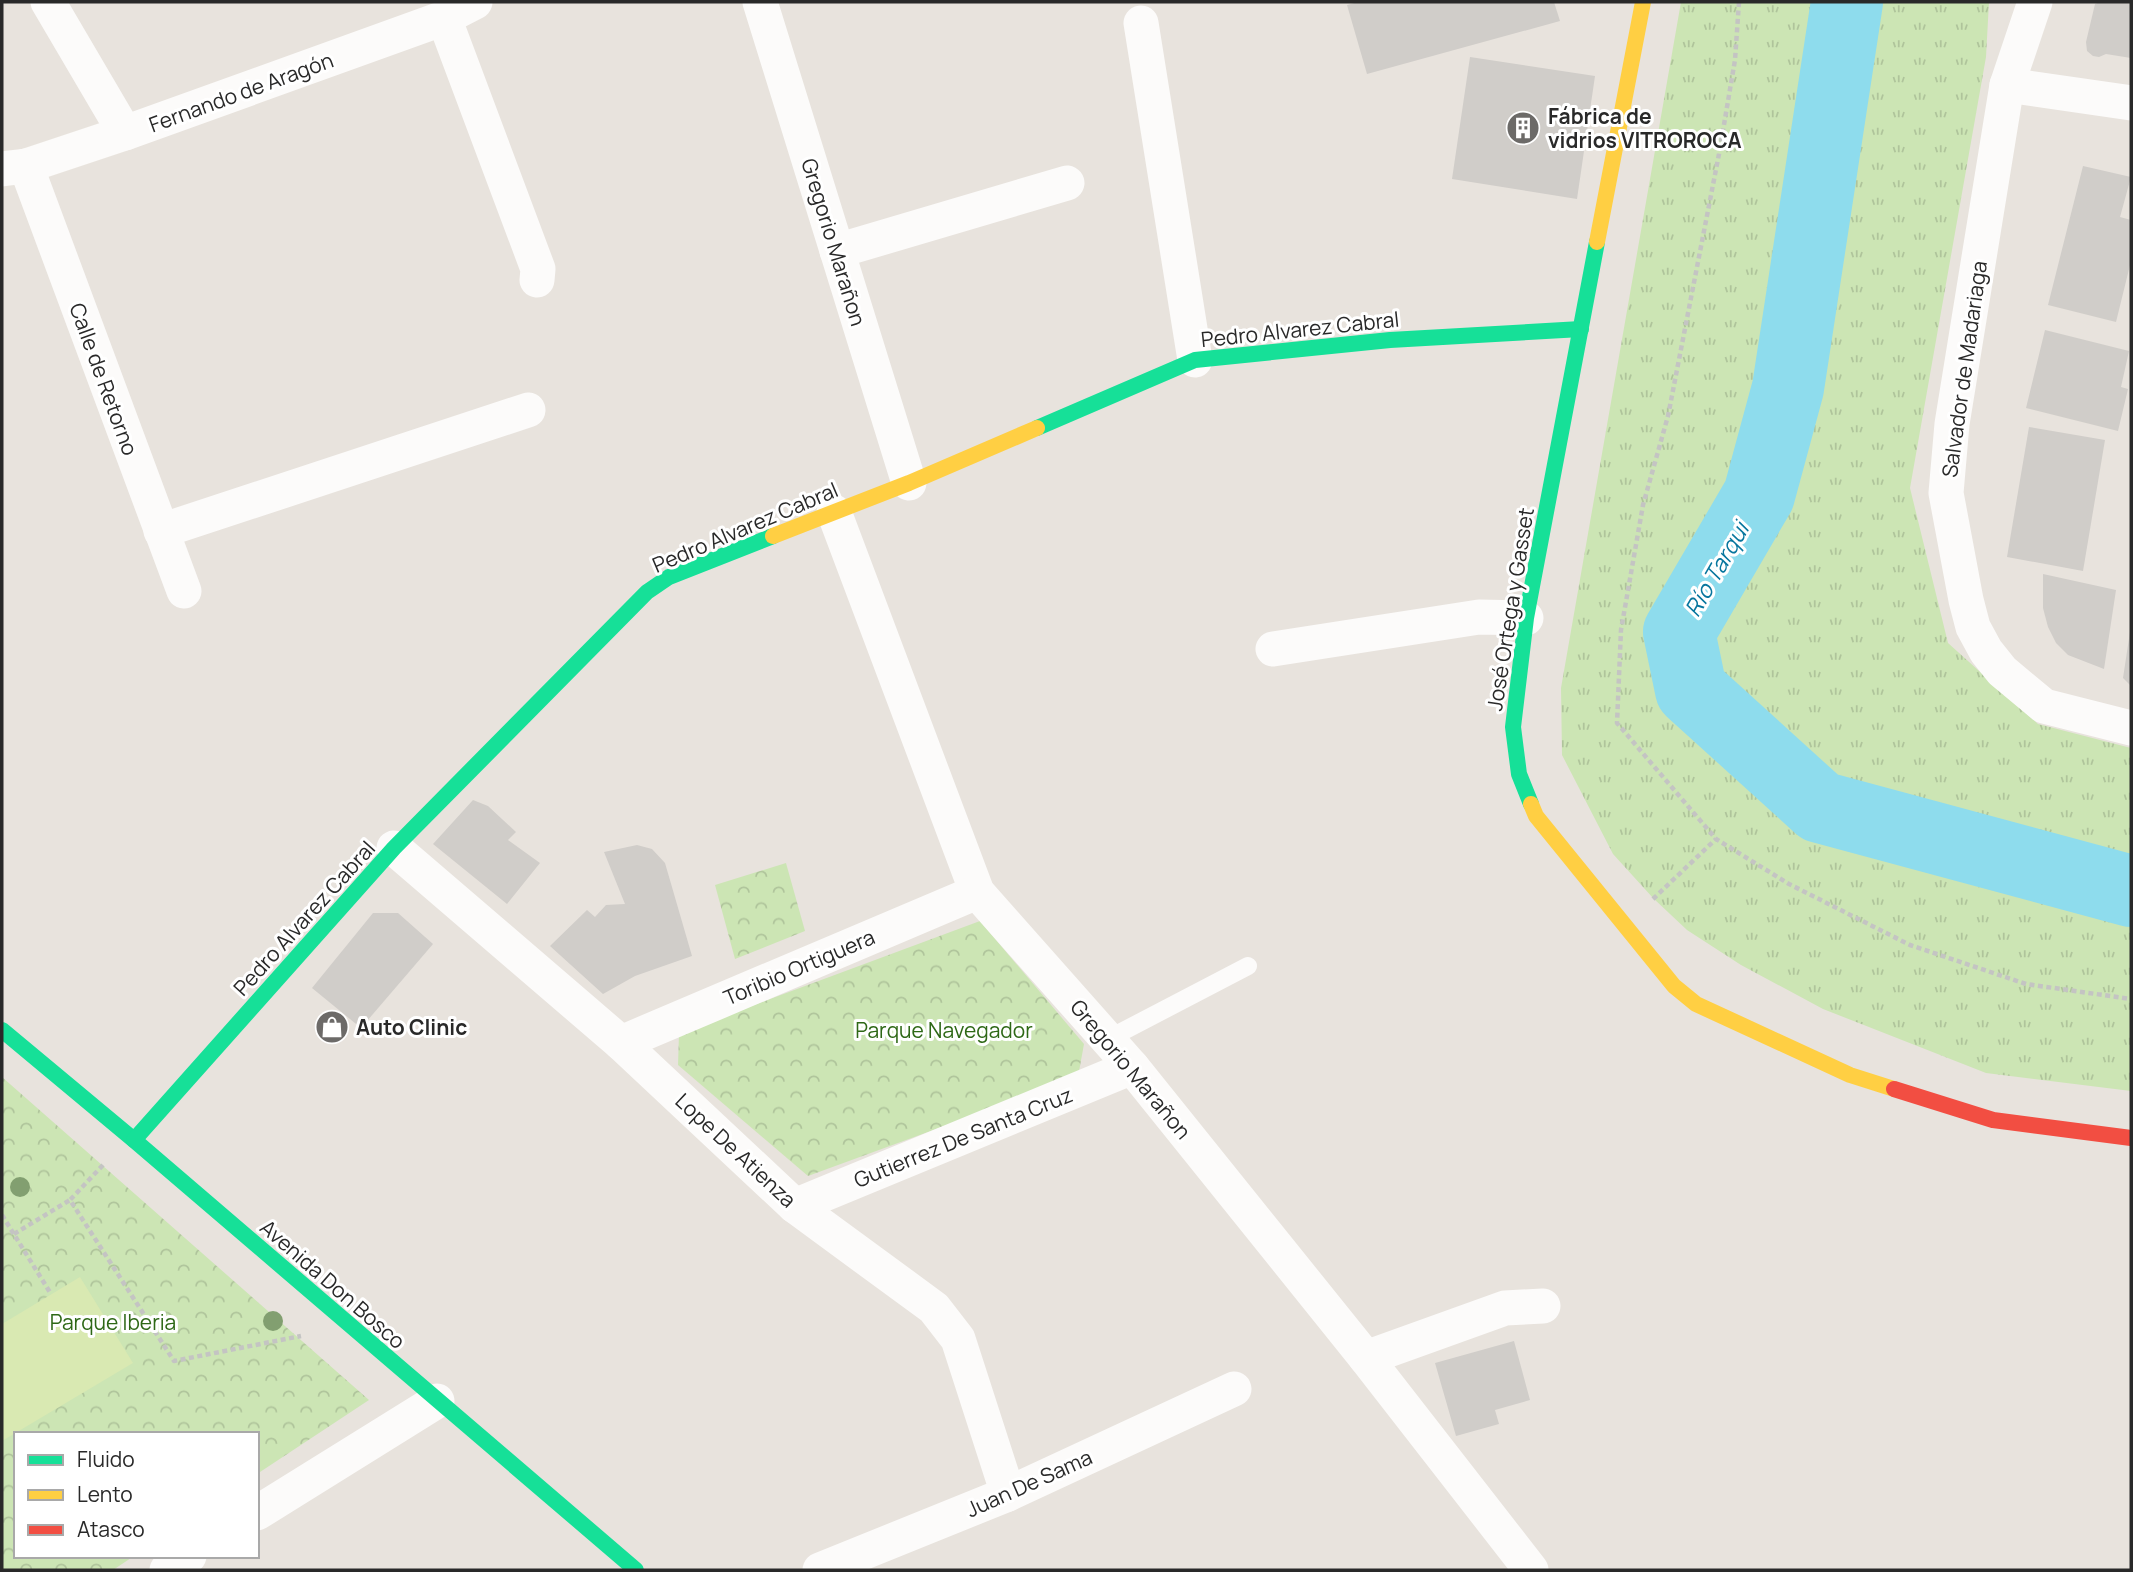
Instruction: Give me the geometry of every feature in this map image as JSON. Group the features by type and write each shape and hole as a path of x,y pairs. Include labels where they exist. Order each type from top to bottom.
{"street":[{"path":"48,2 125,133"},
{"name":"Fernando de Aragón","path":"14,168 125,133 444,18 475,2"},
{"name":"Gregorio Marañon","path":"760,2 909,483"},
{"name":"José Ortega y Gasset","path":"1643,2 1526,618 1513,726 1519,775 1536,816 1674,986 1696,1004 1850,1075 1993,1120 2131,1138"},
{"path":"2021,2 2023,38"},
{"name":"Salvador de Madariaga","path":"2035,2 2007,85 1952,424 1946,494 1965,600 1973,627 2001,671 2045,706 2131,728"},
{"path":"444,18 538,269 537,280"},
{"path":"1141,23 1195,360"},
{"path":"2007,85 2131,103"},
{"name":"Calle de Retorno","path":"14,168 184,591"},
{"path":"837,251 1067,183"},
{"name":"Pedro Alvarez Cabral","path":"134,1140 394,848 647,592 670,577 909,483 1195,360 1390,340 1581,330"},
{"path":"161,531 528,410"},
{"name":"Gregorio Marañon","path":"834,512 977,892 1132,1067 1366,1357 1531,1570"},
{"path":"1273,649 1479,617 1526,618"},
{"name":"Lope De Atienza","path":"394,848 621,1043 795,1206 934,1308 958,1339 1008,1494"},
{"name":"Toribio Ortiguera","path":"621,1043 977,892"},
{"name":"Avenida Don Bosco","path":"2,1030 636,1570"},
{"name":"Gutierrez De Santa Cruz","path":"795,1206 1132,1067"},
{"path":"1366,1357 1505,1308 1543,1306"},
{"name":"Juan De Sama","path":"820,1570 1008,1494 1234,1389"},
{"path":"259,1512 438,1401"},
{"path":"167,1570 186,1558"}],"lane":[{"path":"1108,1039 1248,966"}],"path":[{"path":"1739,2 1735,60 1717,166 1668,416 1643,505 1623,617 1617,723 1716,839 1789,884 1910,945 2026,984 2131,999"},
{"path":"1626,929 1653,898 1716,839"},
{"path":"14,1234 70,1200 114,1153 134,1140"},
{"path":"70,1200 174,1361 297,1338 340,1317"},
{"path":"2,1214 51,1294"}],"green space":[{"path":"1681,2 1989,2 1986,57 1910,488 1948,643 2038,724 2131,748 2131,1091 1986,1073 1823,1009 1741,965 1687,930 1613,854 1562,755 1561,688"},
{"path":"786,863 805,931 735,959 715,885"},
{"name":"Parque Navegador","path":"980,921 1084,1044 1078,1077 808,1176 678,1065 679,1033"},
{"name":"Parque Iberia","path":"2,1077 369,1400 259,1473 259,1432 14,1432 14,1558 131,1558 113,1570 2,1570"},
{"path":"80,1277 133,1363 2,1441 2,1324"}],"building":[{"path":"1358,2 1554,2 1560,21 1367,74 1347,5"},
{"path":"2131,2 2131,58 2106,54 2099,57 2087,51 2086,42 2095,4"},
{"name":"Fábrica de vidrios VITROROCA","path":"1470,57 1595,76 1577,199 1452,179"},
{"path":"2083,166 2131,177 2120,217 2131,220 2131,261 2116,322 2048,305"},
{"path":"2045,330 2129,351 2121,387 2128,389 2118,431 2026,408"},
{"path":"2029,427 2105,440 2083,571 2007,557"},
{"path":"2043,574 2116,590 2104,669 2068,655 2056,643 2043,608"},
{"path":"2131,632 2131,686 2123,678"},
{"path":"473,800 488,806 516,832 508,840 540,863 507,904 433,844"},
{"path":"637,845 652,849 665,863 692,956 635,976 603,994 550,946 587,910 595,917 606,905 625,904 604,852"},
{"path":"373,913 398,913 433,944 361,1028 312,988"},
{"path":"1514,1341 1530,1400 1495,1410 1499,1424 1456,1436 1435,1363"}],"waterway":[{"name":"Río Tarqui","path":"1847,2 1788,388 1759,495 1679,632 1691,690 1820,807 2131,891"}],"traffic: fast":[{"path":"1531,804 1519,774 1513,727 1526,618 1597,242"},
{"path":"1037,428 1195,360 1390,340 1581,329"},
{"path":"134,1140 394,848 647,592 669,577 773,536"},
{"path":"2,1030 636,1570"}],"traffic: slow":[{"path":"1597,242 1643,2"},
{"path":"773,536 909,483 1037,428"},
{"path":"1531,804 1536,816 1674,986 1696,1004 1850,1075 1894,1089"}],"traffic: jam":[{"path":"1894,1089 1993,1120 2131,1138"}],"place":[{"name":"Fábrica de vidrios VITROROCA","path":"1523,128"},
{"name":"Auto Clinic","path":"332,1027"}]}
